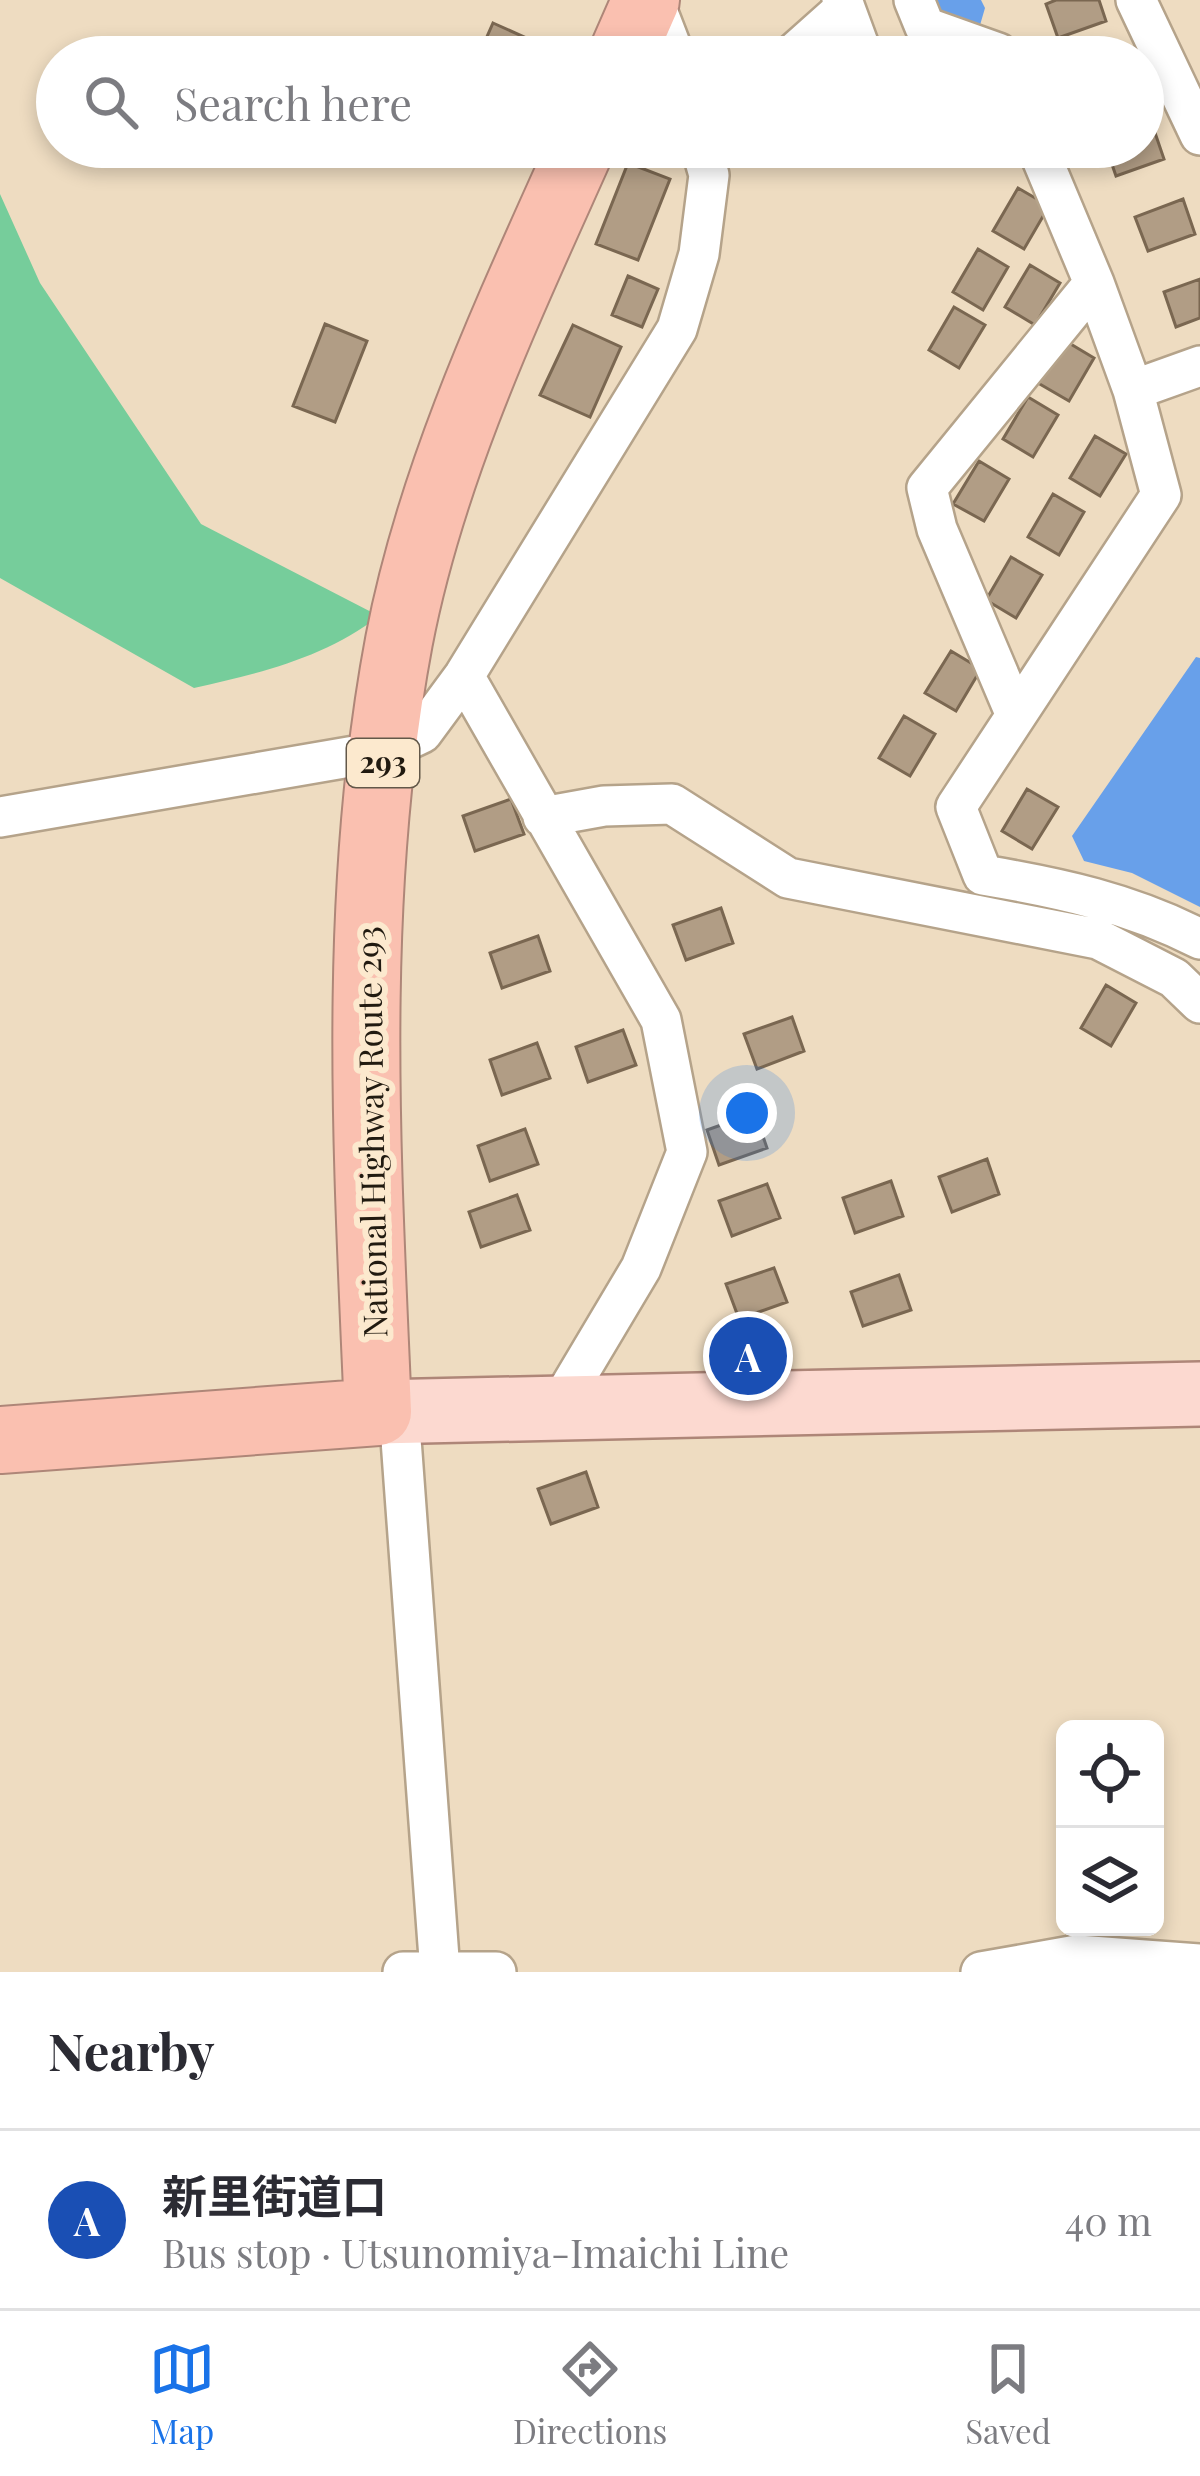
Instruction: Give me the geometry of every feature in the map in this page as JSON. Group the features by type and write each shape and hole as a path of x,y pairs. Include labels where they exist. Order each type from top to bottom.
{"highway":[{"path":"632,36 650,0"},
{"name":"National Highway Route 293","path":"388,1412 366,1123 366,945 399,640 462,427 572,168"},
{"path":"0,1440 388,1412"}],"main road":[{"path":"388,1412 1200,1394"}],"street":[{"path":"650,0 666,36"},
{"path":"914,0 925,27 950,36"},
{"path":"1136,0 1153,36"},
{"path":"811,36 843,4 855,36"},
{"path":"1164,59 1200,135"},
{"path":"0,817 384,751 422,733 464,676 677,329 699,254 711,168"},
{"path":"1046,168 1133,390 1161,495 956,807 983,874 1090,895 1153,915 1200,939"},
{"path":"1015,713 937,529 927,488 1094,283"},
{"path":"1133,390 1200,367"},
{"path":"464,676 661,1020 687,1152 641,1268 556,1409"},
{"path":"543,818 604,806 672,804 788,878 1098,939 1174,978 1200,1003"},
{"path":"388,1412 428,1971 496,1972"},
{"path":"981,1972 1077,1955 1200,1964"}],"green space":[{"path":"0,194 40,283 201,524 379,616 314,653 194,688 0,578"}],"water":[{"path":"924,0 981,0 985,8 978,32 933,23"},
{"path":"1196,657 1200,658 1200,907 1132,873 1084,861 1072,836"}],"building":[{"path":"1099,0 1106,21 1057,36 1046,4"},
{"path":"493,23 522,36 487,36"},
{"path":"626,168 641,168 670,179 638,260 596,244"},
{"path":"1113,168 1139,168 1116,176"},
{"path":"1018,188 1049,206 1024,249 993,231"},
{"path":"1183,199 1195,234 1148,251 1135,217"},
{"path":"978,249 1008,267 983,310 953,292"},
{"path":"1030,265 1060,283 1035,325 1005,307"},
{"path":"628,276 658,289 642,327 612,315"},
{"path":"1200,279 1200,318 1176,327 1164,292"},
{"path":"954,307 985,325 959,368 929,350"},
{"path":"325,324 367,341 335,422 293,406"},
{"path":"573,325 621,347 590,417 540,395"},
{"path":"1064,340 1094,358 1069,401 1038,383"},
{"path":"1028,397 1058,415 1033,457 1003,439"},
{"path":"1095,436 1126,454 1100,496 1070,478"},
{"path":"979,461 1009,479 984,521 953,504"},
{"path":"1053,494 1084,512 1059,555 1028,537"},
{"path":"1011,557 1042,575 1016,618 986,600"},
{"path":"951,651 981,669 956,711 925,693"},
{"path":"904,716 935,734 910,776 879,758"},
{"path":"1027,789 1058,807 1032,849 1002,831"},
{"path":"511,799 524,834 475,851 463,816"},
{"path":"721,908 733,943 686,960 673,925"},
{"path":"538,936 550,971 502,988 490,953"},
{"path":"1106,985 1136,1003 1111,1046 1081,1028"},
{"path":"792,1017 804,1051 757,1069 744,1034"},
{"path":"623,1030 636,1065 588,1082 576,1047"},
{"path":"537,1043 550,1078 502,1095 490,1060"},
{"path":"755,1113 767,1148 719,1165 707,1130"},
{"path":"525,1129 538,1164 490,1181 478,1146"},
{"path":"987,1159 999,1194 952,1212 939,1177"},
{"path":"891,1181 903,1216 855,1233 843,1198"},
{"path":"767,1184 780,1218 732,1236 719,1201"},
{"path":"517,1195 530,1230 481,1247 469,1212"},
{"path":"774,1268 787,1302 739,1319 726,1284"},
{"path":"899,1275 911,1310 863,1326 851,1292"},
{"path":"586,1472 598,1507 551,1524 538,1489"}],"place":[{"name":"新里街道口","path":"748,1356"}]}
